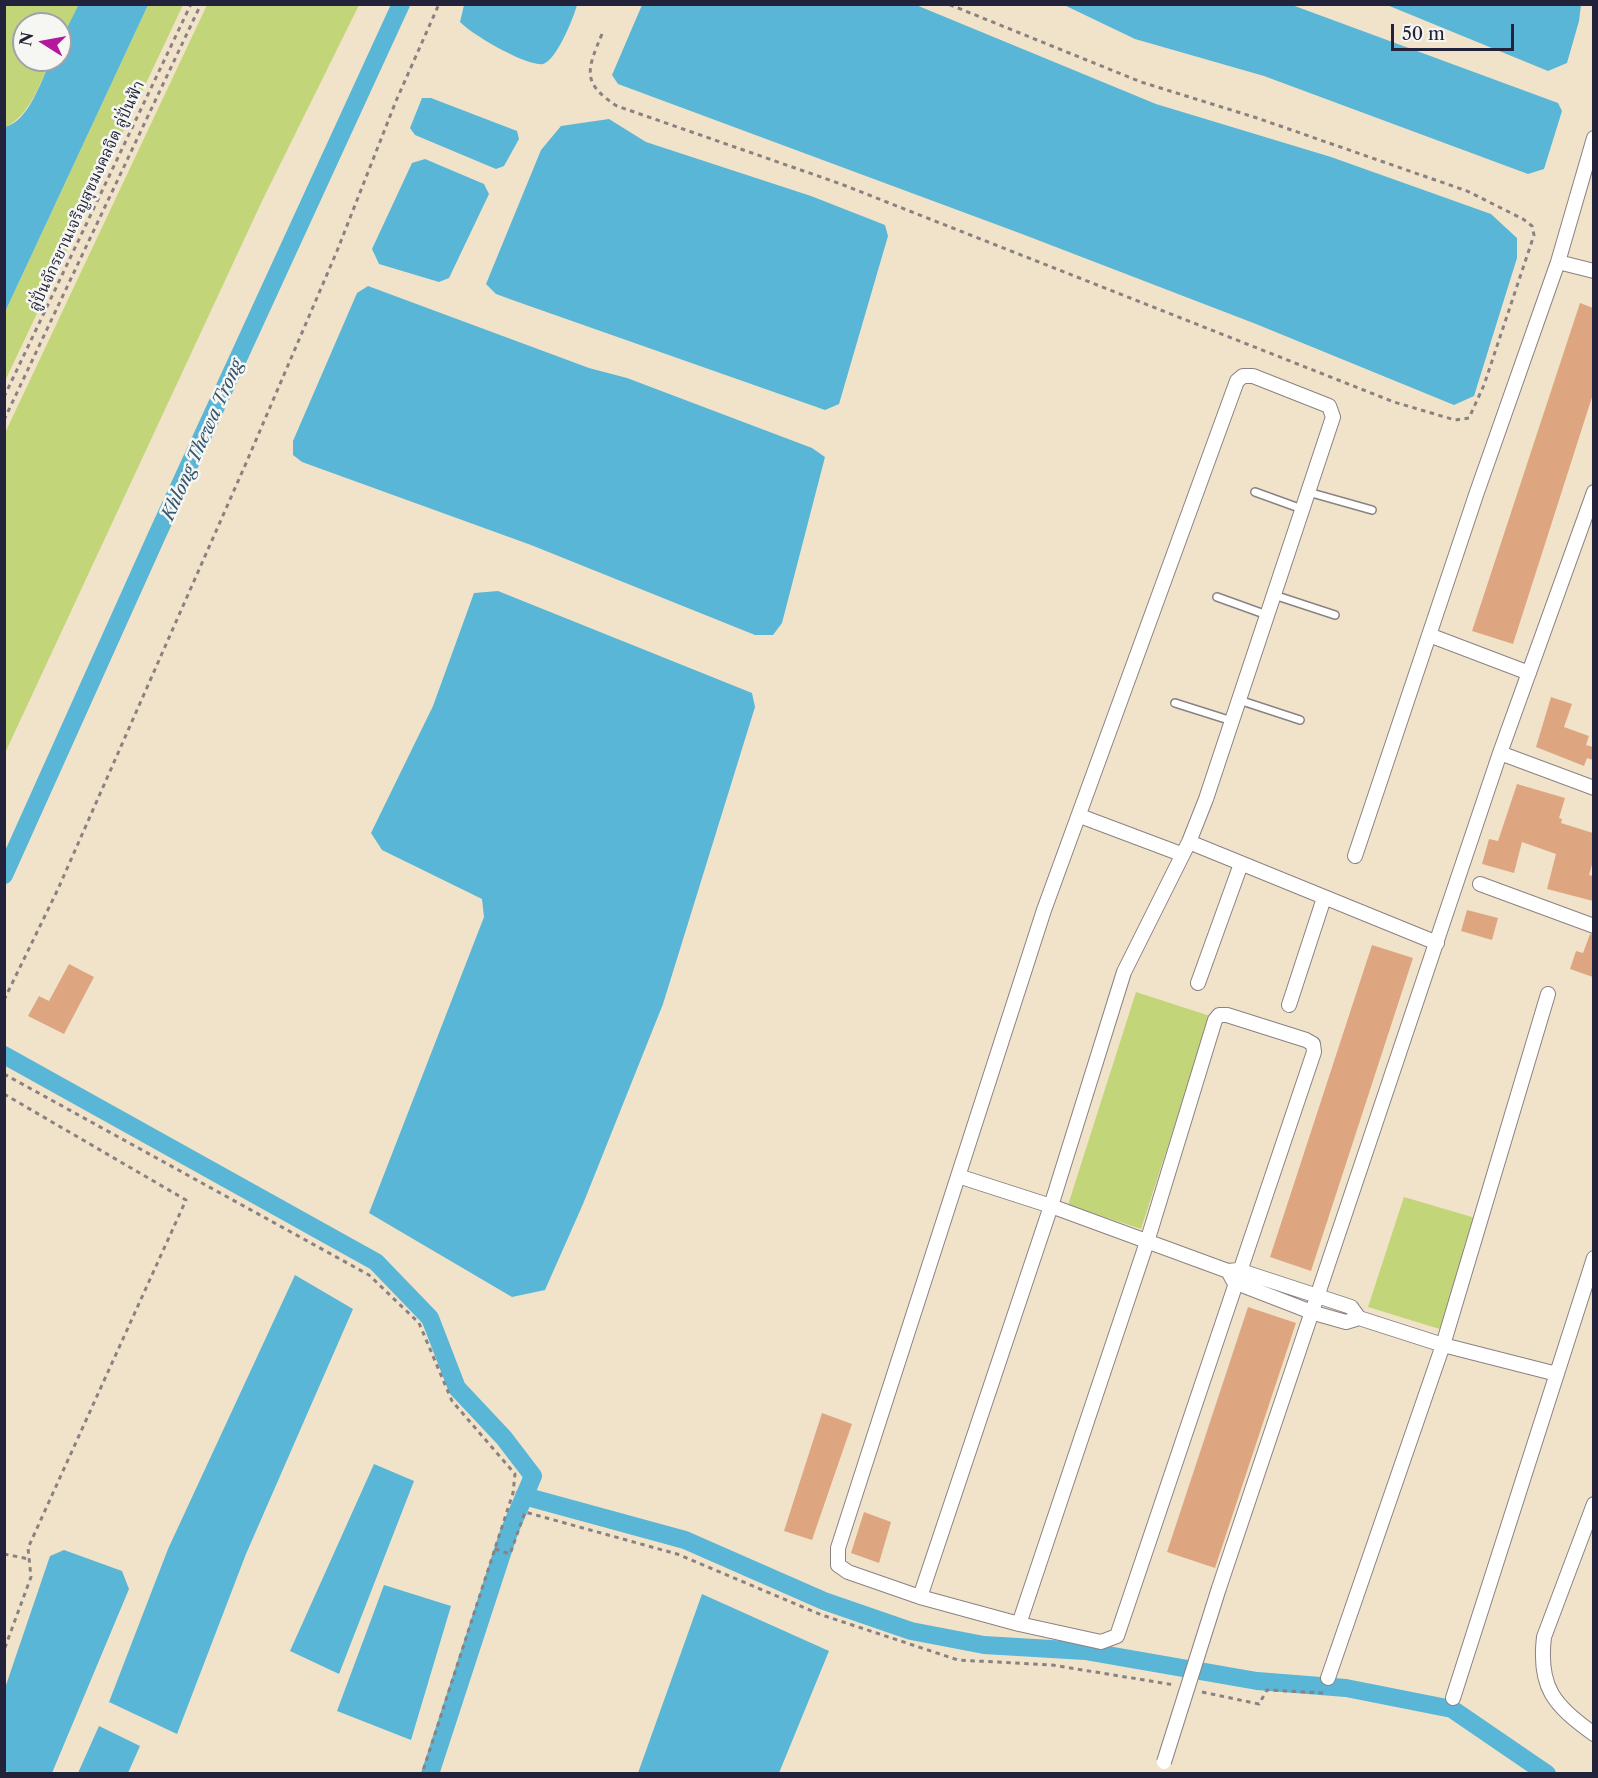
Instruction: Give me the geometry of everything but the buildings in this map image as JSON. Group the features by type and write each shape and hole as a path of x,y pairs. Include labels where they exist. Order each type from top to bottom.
{"street":[{"path":"1355,856 1558,262 1593,138"},
{"path":"1558,262 1593,271"},
{"path":"920,1597 1051,1206 1124,972 1185,848 1232,722 1308,492 1332,411 1329,406 1253,376 1243,376 1237,381 1044,910 838,1548 838,1565 848,1572 920,1597 1019,1624 1101,1642 1117,1636 1233,1274 1314,1052 1313,1044 1227,1015 1219,1015 1215,1020 1147,1242 1019,1624"},
{"path":"1161,1768 1219,1588 1314,1313 1500,753 1593,492"},
{"path":"1429,634 1528,673"},
{"path":"1500,753 1593,788"},
{"path":"1080,816 1241,864 1437,943"},
{"path":"1198,983 1241,864"},
{"path":"1480,884 1593,926"},
{"path":"1289,1005 1324,898"},
{"path":"1328,1678 1443,1345 1548,994"},
{"path":"958,1176 1051,1206 1233,1274 1314,1313 1346,1322 1359,1318 1443,1345 1557,1374"},
{"path":"1453,1698 1593,1258"},
{"path":"1233,1274 1319,1296 1351,1307 1359,1318"},
{"path":"1593,1504 1544,1637 1541,1660 1546,1684 1556,1704 1593,1734"}],"lane":[{"path":"1255,492 1302,509"},
{"path":"1308,492 1372,510"},
{"path":"1274,595 1335,615"},
{"path":"1217,597 1267,615"},
{"path":"1239,700 1300,720"},
{"path":"1175,703 1232,722"}],"path":[{"name":"ลู่ปั่นจักรยานเจริญสุขมงคลจิต ลู่ปั่นฟ้า","path":"4,397 191,4"},
{"path":"4,420 201,4"},
{"path":"4,1000 58,889 247,461 337,251 396,101 439,4"},
{"path":"602,34 590,62 589,75 592,87 599,95 617,106 841,184 1394,402 1455,420 1469,418 1484,386 1534,235 1532,226 1523,219 1467,191 1267,121 1141,82 948,4"},
{"path":"4,1074 369,1275 419,1323 452,1401 515,1474 513,1493 422,1773"},
{"path":"4,1094 186,1200 28,1548 31,1578 4,1650"},
{"path":"495,1549 510,1554 525,1512 677,1554 822,1616 958,1660 1052,1665 1180,1686"},
{"path":"4,1554 29,1560"},
{"path":"1201,1692 1259,1704 1267,1690 1329,1694"}],"green space":[{"path":"4,5 79,5 72,19 72,12 12,12 12,72 45,72 28,107 22,115 6,127"},
{"path":"148,5 183,5 5,381 5,312"},
{"path":"207,5 359,5 263,199 5,753 5,433"},
{"path":"1136,992 1210,1016 1141,1229 1068,1205"},
{"path":"1404,1197 1482,1220 1446,1331 1368,1307"}],"water":[{"path":"79,4 148,5 5,312 5,127 21,117 27,109 46,72 72,72 72,18"},
{"path":"464,4 577,5 559,47 548,61 535,64 487,41 460,22"},
{"path":"642,5 916,5 1156,104 1331,157 1491,214 1517,238 1517,258 1474,396 1454,405 1256,324 1022,234 618,84 612,75"},
{"path":"1064,5 1292,5 1558,103 1562,111 1544,169 1528,174 1264,76 1135,39"},
{"path":"1387,5 1581,5 1579,21 1567,63 1548,71"},
{"path":"422,98 431,98 517,131 519,139 504,166 496,169 415,135 410,128"},
{"path":"609,119 646,142 811,196 885,225 888,236 839,404 825,410 496,294 486,284 541,150 561,126"},
{"path":"425,159 484,184 489,194 449,278 439,282 379,264 372,249 412,163"},
{"path":"368,286 589,368 627,378 812,448 825,457 782,623 773,635 755,635 531,545 302,462 293,455 293,441 357,293"},
{"path":"498,591 752,693 755,707 663,1004 583,1204 545,1290 512,1297 369,1213 484,917 482,899 382,850 371,833 433,706 474,593"},
{"path":"295,1275 353,1309 246,1554 177,1734 109,1702 168,1549"},
{"path":"374,1464 414,1481 339,1674 290,1651"},
{"path":"64,1550 122,1571 129,1589 52,1773 11,1773 5,1771 5,1688 50,1556"},
{"path":"384,1585 451,1606 411,1740 337,1711"},
{"path":"702,1594 829,1651 779,1773 638,1773"},
{"path":"99,1726 140,1746 128,1773 78,1773"}],"waterway":[{"name":"Khlong Thewa Trong","path":"4,875 401,4"},
{"path":"4,1055 376,1262 430,1318 457,1388 504,1438 533,1476 509,1532 430,1774"},
{"path":"524,1496 685,1540 824,1601 911,1631 984,1645 1085,1651 1257,1681 1346,1688 1452,1709 1547,1774"}]}
